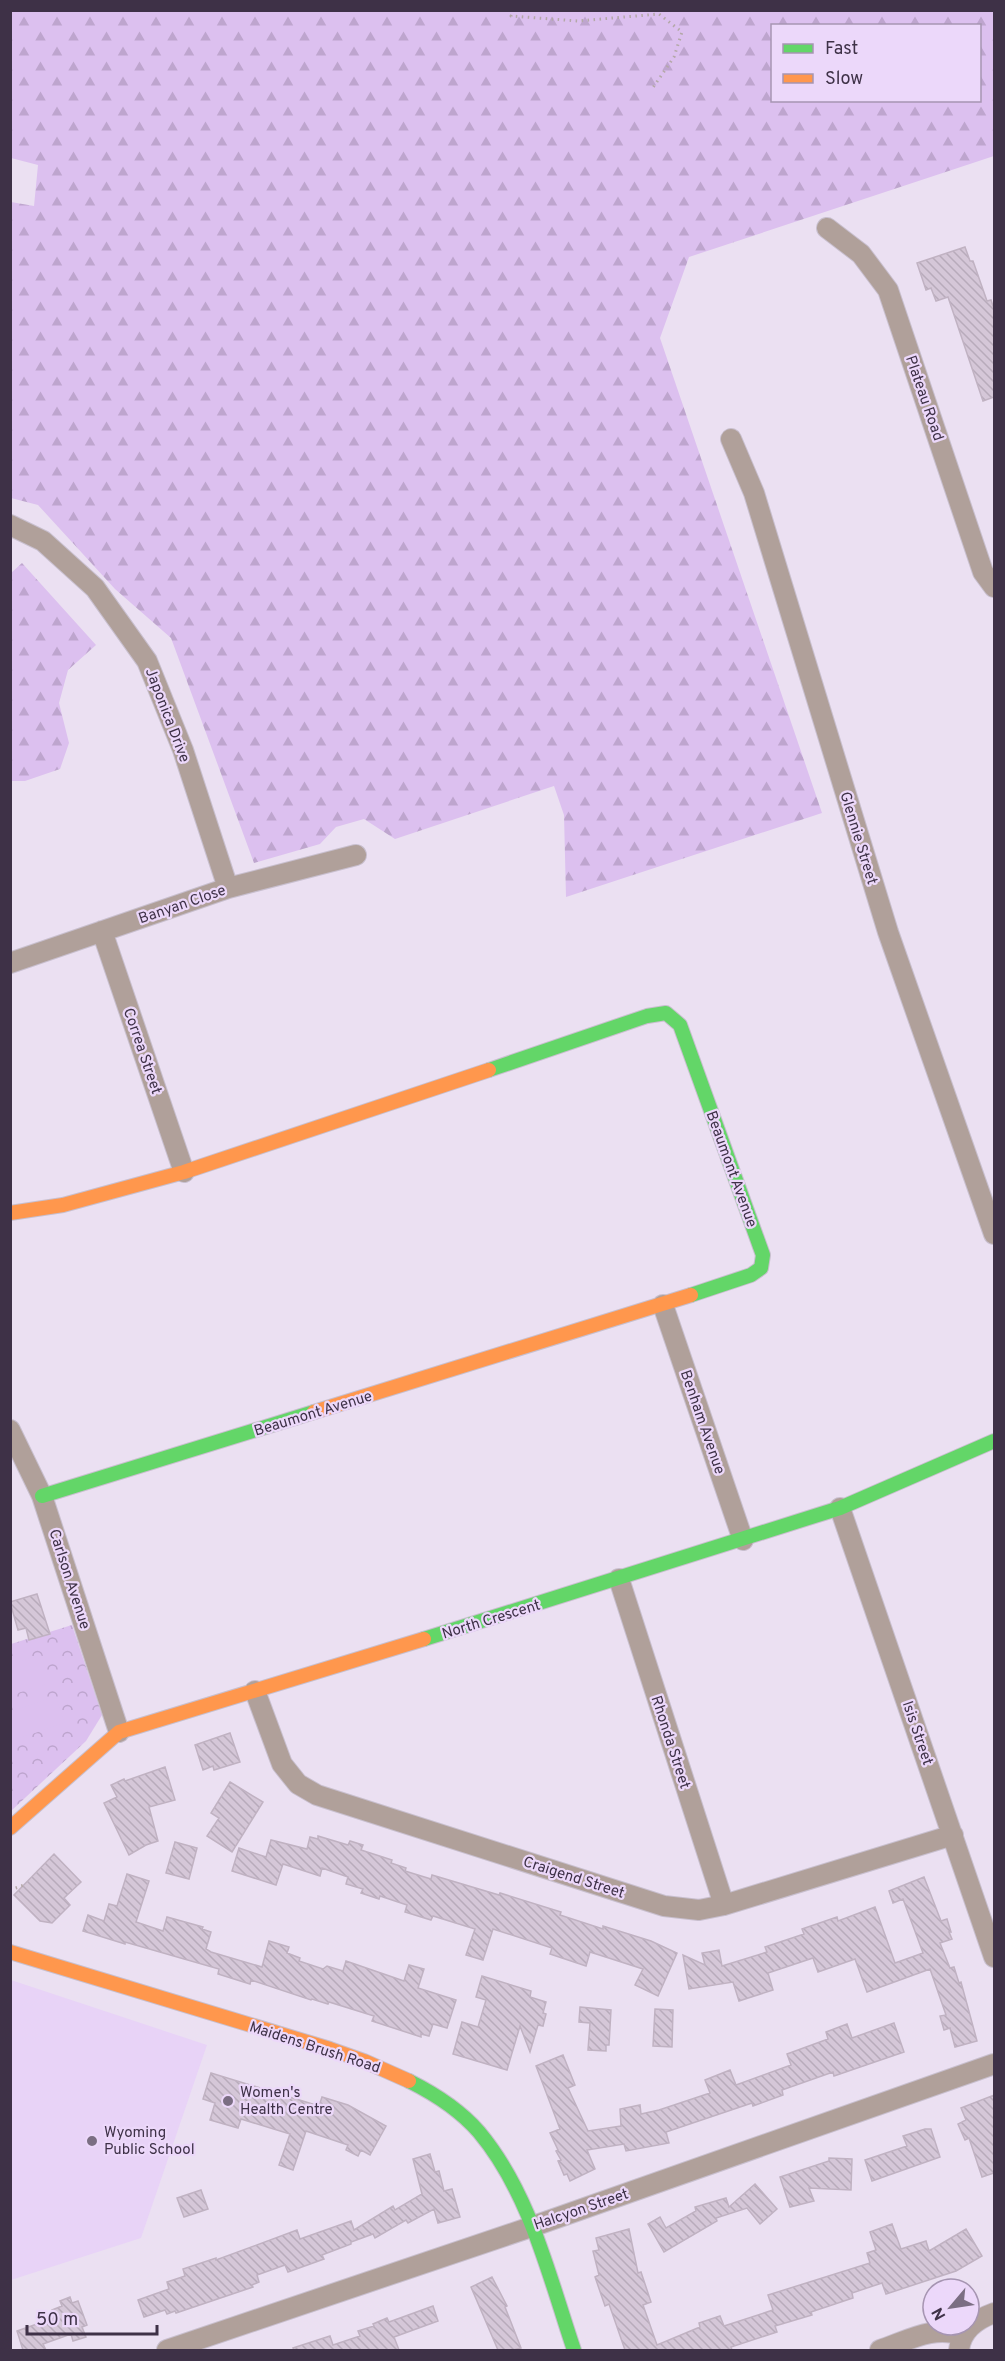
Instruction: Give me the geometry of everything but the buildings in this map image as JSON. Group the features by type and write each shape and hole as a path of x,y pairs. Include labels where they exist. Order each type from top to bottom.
{"street":[{"name":"Plateau Road","path":"827,228 861,254 888,290 983,572 994,587"},
{"name":"Glennie Street","path":"731,439 753,493 888,932 994,1234"},
{"name":"Japonica Drive","path":"10,525 43,541 95,588 147,661 183,750 228,888"},
{"name":"Banyan Close","path":"10,963 228,888 356,855"},
{"name":"Correa Street","path":"102,931 184,1172"},
{"name":"Beaumont Avenue","path":"10,1213 63,1205 184,1172 646,1016 666,1012 680,1025 762,1256 761,1268 751,1275 663,1305 42,1496"},
{"name":"Benham Avenue","path":"663,1305 743,1540"},
{"name":"Carlson Avenue","path":"10,1430 42,1496 119,1732"},
{"name":"North Crescent","path":"10,1828 119,1732 619,1579 840,1508 994,1441"},
{"name":"Isis Street","path":"840,1508 994,1957"},
{"name":"Rhonda Street","path":"619,1579 724,1905"},
{"name":"Craigend Street","path":"255,1691 282,1764 298,1784 317,1794 664,1906 699,1910 724,1905 953,1835"},
{"name":"Maidens Brush Road","path":"10,1952 379,2066 438,2095 477,2130 500,2162 531,2227 574,2350"},
{"name":"Halcyon Street","path":"167,2350 531,2227 994,2064"},
{"path":"880,2350 934,2332 952,2331 961,2343 973,2324 994,2313"}],"path":[{"path":"515,10 511,16 578,21 659,14 682,32 674,57 652,89"},
{"path":"10,1890 24,1885"}],"shaded area":[{"name":"Wyoming Public School","path":"11,1980 207,2045 141,2238 11,2280"}],"green space":[{"path":"11,10 994,11 994,156 689,257 660,338 822,813 566,897 564,815 554,786 395,839 364,819 336,827 320,844 254,863 171,638 115,589 38,505 11,498 11,202 34,206 38,165 11,158"},
{"path":"22,563 96,645 68,670 59,703 69,743 60,769 25,781 11,781 11,573"},
{"path":"72,1625 102,1715 86,1741 11,1811 11,1644"},
{"path":"41,1654 50,1683 11,1695 11,1664"},
{"path":"56,1696 65,1723 11,1741 11,1711"}],"traffic: fast":[{"path":"489,1070 647,1016 666,1013 680,1025 763,1255 761,1268 751,1275 691,1295"},
{"path":"42,1496 314,1412"},
{"path":"424,1639 840,1508 994,1441"},
{"path":"409,2081 438,2097 464,2117 497,2156 525,2208 574,2350"}],"traffic: slow":[{"path":"10,1213 63,1205 184,1172 489,1070"},
{"path":"314,1412 691,1295"},
{"path":"10,1828 119,1732 424,1639"},
{"path":"10,1952 330,2049 409,2081"}],"place":[{"name":"Women's Health Centre","path":"228,2101"},
{"name":"Wyoming Public School","path":"92,2141"}]}
